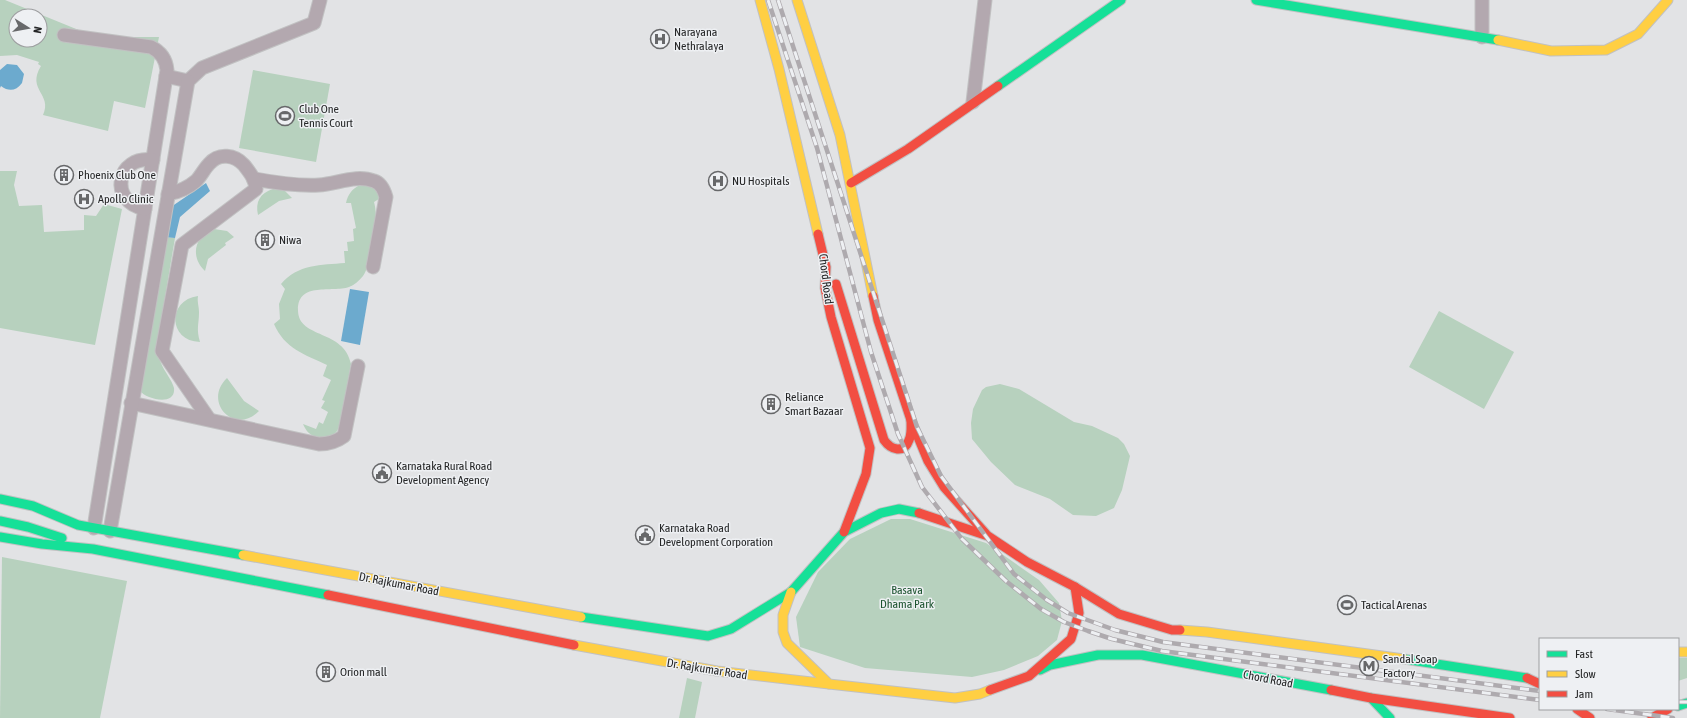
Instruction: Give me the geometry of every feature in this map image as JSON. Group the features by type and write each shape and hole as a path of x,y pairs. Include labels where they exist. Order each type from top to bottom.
{"main road":[{"name":"Chord Road","path":"760,0 779,69 826,267 825,288 831,317 870,448 866,474 844,532"},
{"path":"797,0 840,135 852,183 878,320 911,420 928,461 944,487 988,536 1027,562 1075,587 1119,614 1172,630 1207,632 1429,662 1527,678 1539,684"},
{"path":"852,183 908,149 973,102 1121,0"},
{"path":"1256,0 1290,2 1551,51 1606,50 1638,34 1668,0"},
{"path":"826,267 836,284 884,440 891,448 897,450 908,443 910,438 911,420"},
{"name":"Dr. Rajkumar Road","path":"0,499 33,506 78,524 94,528 602,621 708,636 737,625 792,592"},
{"path":"829,684 790,646 783,632 783,615 792,592 810,568 844,532 881,513 899,509 916,512 988,536"},
{"path":"0,521 28,527 93,549"},
{"path":"0,537 42,544 93,549"},
{"name":"Dr. Rajkumar Road","path":"93,549 211,571 591,648 717,671 955,698 980,694 1029,676"},
{"path":"1029,676 1071,639 1079,613 1075,587"},
{"name":"Chord Road","path":"1029,676 1050,665 1098,655 1142,655 1371,698 1510,718"},
{"path":"1527,678 1539,674"},
{"path":"1371,698 1390,718"},
{"path":"1578,710 1590,718"},
{"path":"1652,718 1666,710"}],"street":[{"path":"110,530 188,81 202,68 314,23 320,0"},
{"path":"973,102 985,0"},
{"path":"1482,0 1482,37"},
{"path":"64,35 151,47 157,50 164,59 166,65 166,76 153,160 94,528"},
{"path":"166,76 188,81"},
{"path":"168,194 183,190 190,186 201,175 209,163 221,156 234,157 239,160 256,184"},
{"path":"145,209 132,205 127,201 123,195 121,182 126,168 132,163 144,159 153,160"},
{"path":"209,419 162,351 182,245 256,184 320,185 364,178 376,181 380,185 386,197 373,267"},
{"path":"132,403 319,444 335,441 344,436 358,366"}],"green space":[{"path":"0,0 5,0 25,8 8,8 8,48 48,48 48,18 86,33 121,37 159,37 145,108 114,101 108,131 43,115 45,102 36,81 37,74 41,66 38,64 39,62 17,55 0,56"},
{"name":"Club One Tennis Court","path":"253,70 330,84 316,162 239,148"},
{"path":"0,171 17,171 14,185 19,206 42,205 44,232 84,230 84,215 96,216 104,204 122,209 95,345 0,328"},
{"path":"360,185 367,185 373,188 382,197 374,202 376,212 375,223 368,265 365,273 358,281 349,287 309,292 303,295 299,302 298,311 300,320 313,331 340,345 347,353 351,364 343,409 337,431 329,437 321,438 307,431 303,424 316,429 319,422 323,424 328,412 321,408 325,401 322,400 331,380 323,376 327,365 296,350 278,332 274,324 280,319 279,304 285,289 281,284 288,277 302,269 310,267 345,263 344,251 348,251 347,242 354,241 353,229 356,228 351,203 346,203 351,192"},
{"path":"273,189 284,190 292,198 279,201 258,215 258,202 265,193"},
{"path":"214,229 227,231 234,237 225,243 226,245 208,259 205,271 197,260 196,247 198,242 207,232"},
{"path":"164,237 175,238 157,344 160,361 174,388 173,394 170,398 160,400 148,397 140,391"},
{"path":"198,296 198,330 200,342 189,340 182,335 177,328 175,320 181,305 188,299"},
{"path":"1439,311 1514,352 1484,409 1409,367"},
{"path":"227,378 244,401 259,411 250,418 240,420 232,418 225,413 220,406 218,397 220,387"},
{"path":"1000,384 1019,389 1074,422 1092,426 1118,438 1124,444 1130,456 1122,490 1114,508 1096,516 1073,515 1050,499 1015,485 991,462 972,439 971,423 973,409 982,390 986,387"},
{"name":"Basava Dhama Park","path":"891,519 910,519 986,543 1039,580 1059,603 1062,621 1057,640 1038,656 1004,670 972,677 865,668 800,647 796,617 818,572 850,539"},
{"path":"2,557 127,581 100,718 0,718"},
{"path":"1679,658 1687,658 1687,678 1679,681"},
{"path":"687,678 702,682 695,718 679,718"}],"water":[{"path":"7,64 17,65 24,74 22,83 17,88 12,90 1,86 0,88 0,70"},
{"path":"206,183 210,191 180,217 175,238 164,237 168,209"},
{"path":"350,289 369,292 360,345 341,341"}],"railway":[{"path":"768,0 817,148 871,352 898,434 922,487 962,539 1006,581 1041,609 1064,622 1112,639 1162,651 1539,700"},
{"path":"778,0 917,427 941,476 1014,574 1047,600 1068,613 1115,630 1163,642 1539,691"},
{"path":"1679,702 1687,702"},
{"path":"1614,710 1673,718"}],"traffic: fast":[{"path":"998,86 1121,0"},
{"path":"1256,0 1498,40"},
{"path":"0,499 33,506 78,525 243,555"},
{"path":"791,592 844,532 881,513 899,509 919,513"},
{"path":"0,521 28,527 62,538"},
{"path":"0,537 42,544 93,549 328,595"},
{"path":"581,617 708,636 731,629 791,592"},
{"path":"1040,670 1050,665 1098,655 1142,655 1331,690"},
{"path":"1404,659 1527,678"},
{"path":"1371,698 1390,718"},
{"path":"1679,706 1687,703"}],"traffic: slow":[{"path":"760,0 779,69 818,234"},
{"path":"797,0 840,135 873,296"},
{"path":"1498,40 1551,51 1606,50 1638,34 1668,0"},
{"path":"243,555 581,617"},
{"path":"791,592 783,615 783,632 787,643 829,684 955,698 980,694 990,690"},
{"path":"1180,630 1207,632 1404,659"},
{"path":"574,645 717,671 829,684"},
{"path":"1679,652 1687,652"}],"traffic: jam":[{"path":"851,183 908,149 998,86"},
{"path":"818,234 826,267 825,288 831,317 870,448 866,474 844,532"},
{"path":"836,284 884,440 894,448 901,449 904,447 910,438 911,420"},
{"path":"873,296 878,320 911,420 928,461 944,487 986,534"},
{"path":"919,513 988,536 1027,562 1075,587 1119,614 1172,630 1180,630"},
{"path":"990,690 1029,676 1071,639 1079,613 1075,587"},
{"path":"328,595 574,645"},
{"path":"1527,678 1539,684"},
{"path":"1331,690 1371,698 1510,718"},
{"path":"1578,710 1590,718"},
{"path":"1652,718 1666,710"}],"place":[{"name":"Narayana Nethralaya","path":"660,39"},
{"name":"Club One Tennis Court","path":"285,116"},
{"name":"Phoenix Club One","path":"64,175"},
{"name":"NU Hospitals","path":"718,181"},
{"name":"Apollo Clinic","path":"84,199"},
{"name":"Niwa","path":"265,240"},
{"name":"Reliance Smart Bazaar","path":"771,404"},
{"name":"Karnataka Rural Road Development Agency","path":"382,473"},
{"name":"Karnataka Road Development Corporation","path":"645,535"},
{"name":"Tactical Arenas","path":"1347,605"},
{"name":"Sandal Soap Factory","path":"1369,666"},
{"name":"Orion mall","path":"326,672"}]}
